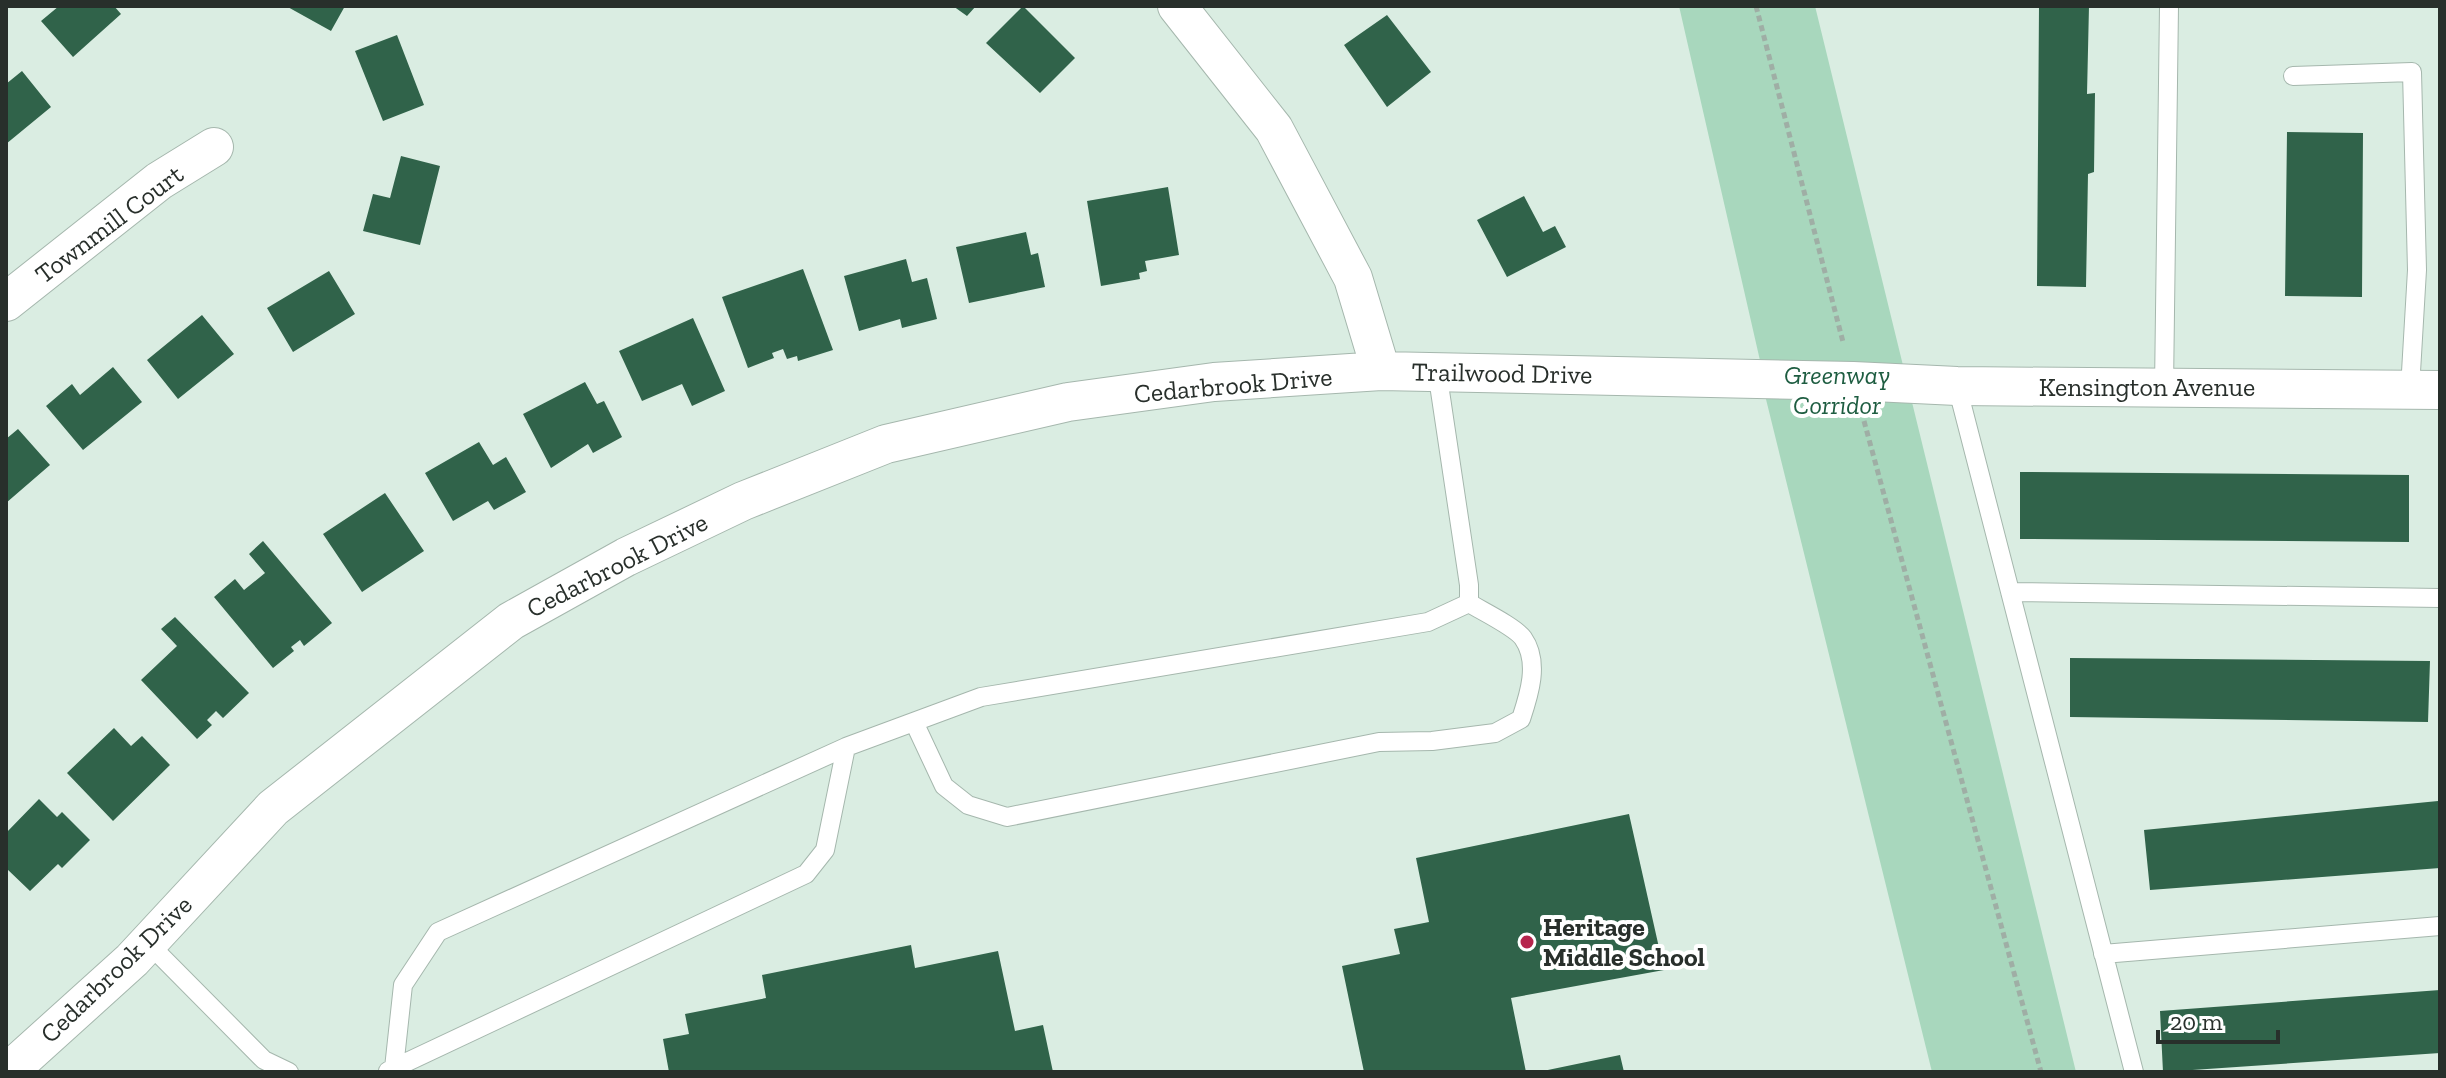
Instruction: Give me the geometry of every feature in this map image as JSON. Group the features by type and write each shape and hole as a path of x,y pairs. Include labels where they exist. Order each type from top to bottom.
{"street":[{"name":"Trailwood Drive","path":"1177,6 1274,129 1353,278 1381,371 1853,381"},
{"name":"Townmill Court","path":"6,302 159,181 214,147"},
{"name":"Cedarbrook Drive","path":"8,1072 132,960 273,808 511,621 626,557 743,501 886,444 1068,402 1214,382 1381,371"},
{"name":"Kensington Avenue","path":"1853,381 1957,386 2432,393"}],"lane":[{"path":"2164,388 2169,6"},
{"path":"2293,76 2412,72 2417,270 2432,393"},
{"path":"1437,371 1469,585 1469,603"},
{"path":"1957,386 2134,1072"},
{"path":"2010,592 2440,598"},
{"path":"914,722 944,786 968,805 1007,817 1379,742 1432,741 1495,733 1521,719 1531,689 1530,657 1522,637 1469,603"},
{"path":"390,1070 403,985 438,932 846,747 981,697 1428,622 1469,603"},
{"path":"390,1070 806,874 825,850 846,747"},
{"path":"2103,954 2440,926"},
{"path":"147,942 264,1060 289,1072"}],"path":[{"path":"1756,6 1853,381 2041,1072"}],"green space":[{"name":"Greenway Corridor","path":"1679,6 1815,6 2076,1072 1932,1072 1761,379 1764,378"}],"building":[{"path":"59,6 114,6 121,14 73,57 41,21"},
{"path":"286,6 345,6 331,31"},
{"path":"953,6 976,6 967,16"},
{"path":"1023,6 1075,58 1040,93 986,43"},
{"path":"2039,6 2089,6 2087,94 2095,93 2094,172 2088,174 2086,287 2037,286"},
{"path":"1387,15 1431,72 1387,107 1344,45"},
{"path":"397,35 424,105 383,121 355,51"},
{"path":"22,71 51,107 6,144 6,84"},
{"path":"2287,132 2363,133 2362,297 2285,296"},
{"path":"401,156 440,166 420,245 363,231 373,194 390,198"},
{"path":"1168,187 1179,255 1145,261 1147,271 1139,273 1140,279 1101,286 1087,201"},
{"path":"1524,196 1543,232 1555,226 1566,247 1507,277 1477,220"},
{"path":"1026,232 1031,255 1038,253 1045,287 969,303 956,247"},
{"path":"906,259 912,282 927,278 937,319 902,328 900,319 859,331 844,276"},
{"path":"803,269 833,350 798,361 797,356 787,359 783,349 772,353 774,358 748,368 722,297"},
{"path":"329,271 355,314 293,352 267,308"},
{"path":"202,315 234,354 178,399 147,360"},
{"path":"693,318 725,391 692,406 682,384 642,401 619,351"},
{"path":"113,367 142,402 83,450 46,406 72,384 80,395"},
{"path":"585,382 597,404 604,401 622,437 593,453 588,444 551,468 523,414"},
{"path":"18,429 50,465 6,503 6,439"},
{"path":"479,442 493,465 506,457 526,492 494,510 488,501 453,521 425,473"},
{"path":"2020,472 2409,475 2409,542 2020,539"},
{"path":"385,493 424,551 362,592 323,534"},
{"path":"263,541 332,623 304,646 300,640 291,647 294,651 273,668 214,597 235,579 244,590 265,573 249,554"},
{"path":"175,617 249,693 223,718 216,711 207,720 212,725 197,739 141,680 177,646 161,629"},
{"path":"2070,658 2430,661 2428,722 2070,717"},
{"path":"114,728 131,746 142,736 170,765 113,821 67,773"},
{"path":"39,799 57,817 62,812 90,840 62,868 58,864 30,891 6,868 6,833"},
{"path":"2438,801 2440,868 2150,890 2144,830"},
{"name":"Heritage Middle School","path":"1629,814 1664,970 1511,998 1526,1072 1364,1072 1342,966 1400,954 1394,929 1429,922 1416,858"},
{"path":"911,945 915,968 998,951 1015,1031 1043,1025 1053,1072 669,1072 663,1039 689,1034 685,1014 766,998 762,975"},
{"path":"2440,990 2440,1053 2163,1072 2160,1011"},
{"path":"1620,1055 1624,1072 1543,1071"}],"place":[{"name":"Heritage Middle School","path":"1527,942"}]}
